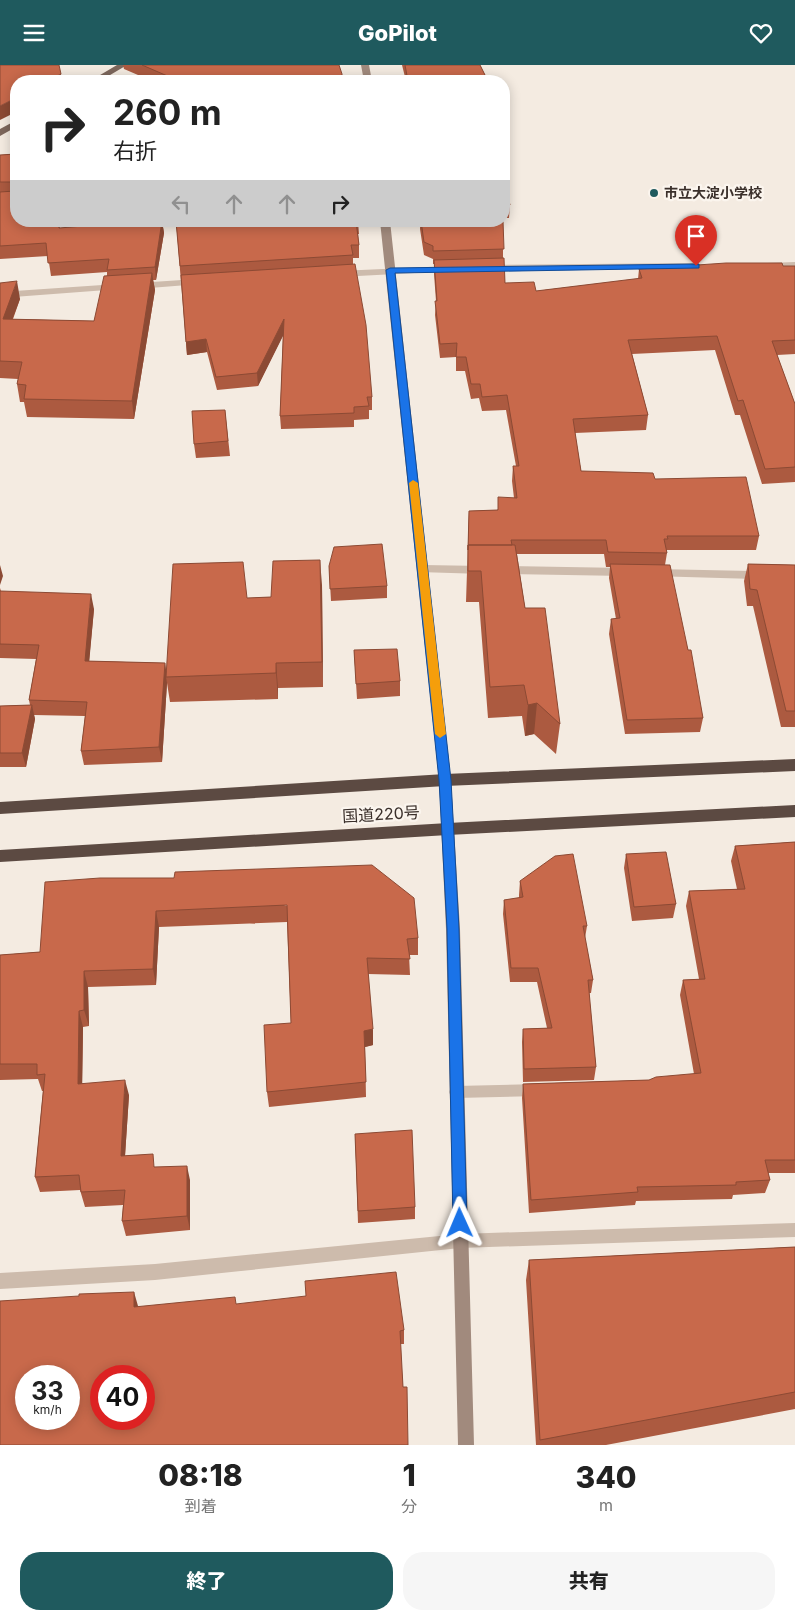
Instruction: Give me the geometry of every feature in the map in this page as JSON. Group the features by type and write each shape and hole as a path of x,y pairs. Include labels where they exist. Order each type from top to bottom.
{"highway":[{"name":"国道220号","path":"0,808 445,780 795,765"},
{"name":"国道220号","path":"0,856 448,829 795,811"}],"main road":[{"path":"105,75 124,65"}],"street":[{"path":"386,227 445,780 453,929 466,1445"},
{"path":"756,266 795,265"},
{"path":"482,268 706,266"},
{"path":"333,275 390,270 457,269"},
{"path":"0,295 210,282"},
{"path":"423,569 795,576"},
{"path":"456,1093 551,1089"},
{"path":"0,1281 155,1272 460,1241 795,1230"}],"building":[{"path":"0,65 59,65 61,74 59,75 10,75 10,101 0,106"},
{"path":"142,65 339,65 342,74 342,75 165,75"},
{"path":"405,65 480,65 485,75 407,75"},
{"path":"10,154 10,182 0,182 0,155"},
{"path":"10,191 10,227 161,227 155,267 107,270 109,259 48,263 46,243 0,246 0,192"},
{"path":"177,227 357,227 359,245 351,245 353,255 180,266"},
{"path":"422,227 503,227 504,249 433,251 433,246 424,242"},
{"path":"504,258 505,283 534,282 536,291 642,278 639,269 726,263 782,263 783,266 795,266 795,340 772,341 795,404 795,467 765,469 743,400 738,401 717,336 628,340 648,415 573,419 581,471 653,473 655,479 746,477 759,536 667,536 668,539 664,539 667,553 608,552 606,540 511,540 512,545 468,545 469,511 498,510 498,497 517,498 513,466 519,466 507,395 482,397 480,384 471,384 466,357 456,357 457,343 440,344 435,301 437,301 434,260"},
{"path":"355,264 366,325 372,397 367,397 369,406 354,407 354,413 280,416 284,319 257,373 216,377 206,339 186,342 181,275"},
{"path":"152,273 132,401 24,399 26,385 17,384 22,362 0,361 0,283 17,281 3,319 94,321 104,276"},
{"path":"225,410 228,441 194,444 192,411"},
{"path":"382,544 387,586 330,589 329,566 334,547"},
{"path":"468,545 515,545 525,608 545,608 560,724 537,703 528,705 524,685 490,687 481,571 468,571"},
{"path":"320,560 322,662 276,663 276,673 166,677 173,564 243,562 247,598 271,597 273,561"},
{"path":"610,564 670,565 688,650 691,650 703,718 627,720 611,619 620,618"},
{"path":"748,564 795,565 795,711 786,711 757,590 750,589"},
{"path":"0,591 91,594 85,661 165,663 159,747 81,751 87,702 29,700 39,645 0,644"},
{"path":"397,649 400,681 356,684 354,650"},
{"path":"32,705 22,753 0,753 0,706"},
{"path":"795,842 795,1160 765,1160 770,1180 736,1182 736,1185 637,1187 638,1192 531,1200 523,1084 649,1080 656,1077 701,1073 683,980 705,979 689,891 745,889 735,846"},
{"path":"666,852 676,904 634,907 626,854"},
{"path":"573,854 587,926 583,926 593,980 588,980 596,1067 524,1069 523,1029 552,1028 538,968 511,968 504,900 523,897 520,881 555,856"},
{"path":"372,865 414,898 418,938 407,939 410,959 367,958 373,1029 364,1031 366,1082 267,1092 264,1025 291,1023 287,905 156,911 153,969 84,971 84,1010 79,1011 78,1084 125,1080 121,1156 153,1154 154,1167 187,1166 187,1216 122,1221 125,1190 81,1192 79,1175 35,1177 45,1074 37,1075 37,1064 0,1064 0,955 40,952 45,882 100,878 174,878 175,872"},
{"path":"412,1130 415,1207 358,1211 355,1134"},
{"path":"795,1247 795,1392 540,1440 529,1260"},
{"path":"396,1272 404,1330 400,1331 403,1387 407,1387 408,1445 0,1445 0,1301 79,1296 79,1294 134,1292 134,1307 235,1297 236,1304 306,1296 305,1281"}],"slow traffic":[{"path":"413,483 440,734"}],"place":[{"name":"市立大淀小学校","path":"654,193"}],"route":[{"path":"460,1223 453,929 445,780 390,270 498,267 696,266"}]}
